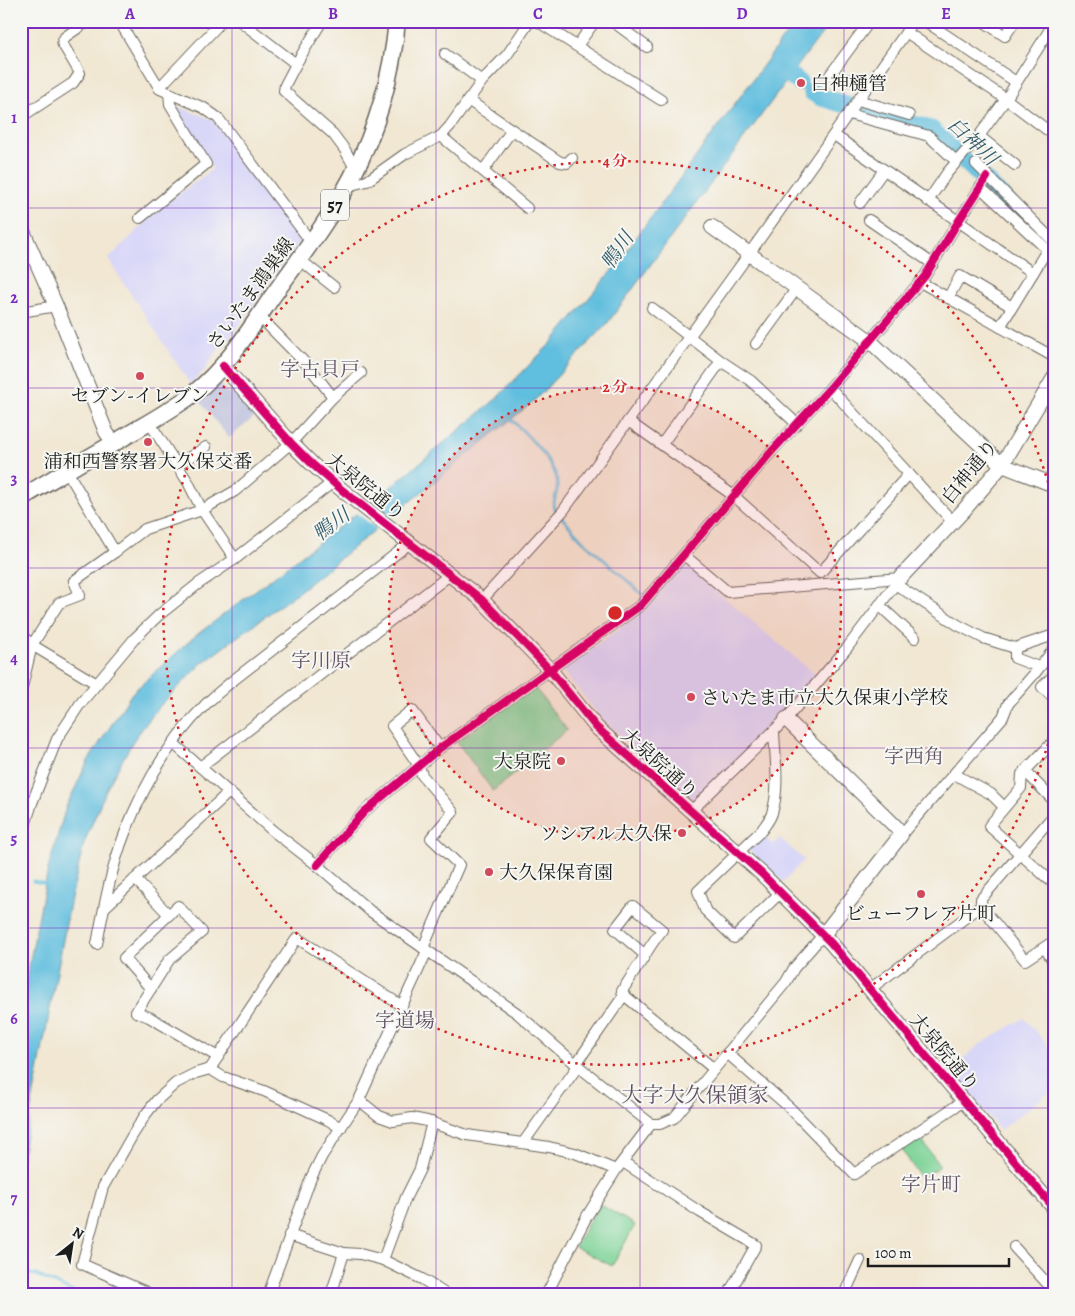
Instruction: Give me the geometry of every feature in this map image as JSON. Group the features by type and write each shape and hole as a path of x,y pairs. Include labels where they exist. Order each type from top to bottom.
{"main road":[{"name":"さいたま鴻巣線","path":"21,498 194,393 223,366 311,242 356,170 384,94 390,69 397,21"}],"street":[{"path":"21,117 73,83 80,72 62,43 65,37 88,21"},
{"path":"119,21 159,88 204,108 218,118 311,242"},
{"path":"159,88 222,21"},
{"path":"240,21 296,64"},
{"path":"322,21 284,85 284,90 333,134 356,170"},
{"path":"347,186 367,181 405,154 441,136 482,81 507,55 530,21"},
{"path":"537,21 661,100"},
{"path":"577,46 595,21"},
{"path":"612,21 647,48"},
{"path":"868,86 830,75 870,21"},
{"path":"482,600 563,510 749,254 914,21"},
{"path":"925,21 1016,82"},
{"path":"983,21 1005,36 1015,21"},
{"path":"928,201 1006,99 1054,23"},
{"path":"906,32 1006,99 1054,135"},
{"path":"445,54 482,81"},
{"path":"140,218 206,164 170,104 169,93"},
{"path":"468,100 560,162 567,163 572,158"},
{"path":"854,107 909,115"},
{"path":"854,107 929,136 959,158"},
{"path":"483,171 512,130"},
{"path":"834,135 1033,273"},
{"path":"441,136 527,208"},
{"path":"979,136 1015,165"},
{"path":"976,164 984,181 1052,249 1033,273 1000,327"},
{"path":"860,202 884,170"},
{"path":"317,865 364,812 440,748 641,605 920,282 984,181"},
{"path":"869,220 933,264"},
{"path":"21,227 56,306 106,432 114,443"},
{"path":"712,227 870,341 1002,465 1054,485"},
{"path":"299,259 334,286"},
{"path":"948,298 960,276 1012,308"},
{"path":"920,282 1054,357"},
{"path":"756,344 797,288"},
{"path":"21,312 56,306"},
{"path":"652,308 721,361 751,381 797,424"},
{"path":"259,316 310,368 333,397"},
{"path":"662,444 721,361"},
{"name":"大泉院通り","path":"223,366 291,443 338,486 482,600 550,670 596,727 738,853 823,935 1053,1206"},
{"path":"21,692 32,645 59,603 80,595 74,582 145,529 202,510 235,491 291,443 333,397 361,374"},
{"name":"白神通り","path":"898,581 953,522 1002,465 1054,378"},
{"path":"830,388 953,522"},
{"path":"628,421 734,496 820,573 909,474"},
{"path":"149,422 188,482 202,510 235,559"},
{"path":"177,465 206,447"},
{"path":"67,471 115,552"},
{"path":"21,838 32,803 57,739 80,704 135,638 159,615 198,584 338,486"},
{"path":"97,944 111,878 124,834 152,776 174,744 205,705 405,540"},
{"path":"684,555 728,592 898,581 958,625 983,638 1015,648 1054,636"},
{"path":"200,767 451,574"},
{"path":"690,812 786,719 847,648 898,581"},
{"path":"879,605 915,638"},
{"path":"21,635 32,645 96,684"},
{"path":"1015,648 1015,658 1036,666 1035,673"},
{"path":"174,744 273,831 317,865 370,911 517,1013 577,1065 651,1124 660,1124 674,1118 786,982 794,968 823,935 901,835 1003,717 1008,704 1054,648"},
{"path":"1054,676 1042,687 1054,698"},
{"path":"268,1295 311,1178 322,1156 359,1100 402,1006 459,865 431,838 453,812 422,775 419,766 392,726 412,710 440,748"},
{"path":"786,719 896,827 901,835"},
{"path":"774,730 776,788 772,812 762,830 698,891 705,910 734,938 780,893"},
{"path":"1054,741 1022,774 1021,788 989,826 1054,884"},
{"path":"1025,771 1054,801"},
{"path":"954,774 991,794 1004,808"},
{"path":"104,908 228,792"},
{"path":"1054,815 981,899 981,906 1025,960 1054,941"},
{"path":"135,879 169,915"},
{"path":"151,988 124,958 178,906 202,932 170,960 136,1012 149,1017 218,1057"},
{"path":"645,954 615,929 633,906 662,930 622,991 624,995 714,1069"},
{"path":"870,989 981,906"},
{"path":"153,1295 82,1264 103,1187 132,1136 157,1100 176,1083 196,1073 210,1069 297,938 402,1006"},
{"path":"1045,948 1054,963"},
{"path":"523,1143 624,995"},
{"path":"727,1053 790,1108 854,1174 965,1100"},
{"path":"210,1069 223,1077 264,1092 328,1120 340,1128"},
{"path":"359,1100 379,1116 393,1121 412,1118 432,1122 467,1135 575,1153 620,1166 756,1245 728,1295"},
{"path":"383,1260 406,1196 420,1168 432,1122"},
{"path":"546,1295 587,1216 651,1124"},
{"path":"289,1234 344,1253 360,1254 383,1260 422,1279 447,1295"},
{"path":"1014,1247 1054,1291"},
{"path":"332,1295 344,1253"},
{"path":"844,1295 860,1260"}],"shaded area":[{"path":"173,105 214,120 302,240 223,348 220,347 206,369 190,384 108,259 160,208 213,169"},
{"path":"218,382 228,393 233,389 256,416 229,438 198,399"},
{"name":"さいたま市立大久保東小学校","path":"683,563 816,675 779,719 693,801 602,719 562,670 641,612"},
{"path":"762,834 773,845 780,838 804,860 783,882 748,849"},
{"path":"1024,1018 1054,1052 1054,1089 1000,1130 950,1070 979,1045"}],"green space":[{"path":"533,685 567,730 493,791 457,742"},
{"path":"919,1136 940,1166 921,1179 901,1148"},
{"path":"599,1204 635,1225 612,1266 575,1247"}],"water":[{"path":"796,21 831,21 606,325 535,400 301,590 202,663 157,709 133,741 107,788 84,843 71,898 21,1162 21,1006 48,869 66,807 88,761 132,693 194,637 385,492 495,400 553,341 613,269"}],"pier":[{"path":"370,500 394,518 379,530 355,512"}],"waterway":[{"name":"白神川","path":"778,66 799,82"},
{"name":"白神川","path":"812,92 820,97 932,130 1054,249"},
{"path":"509,417 537,446 554,471 557,482 553,506 556,511 581,539 642,594"},
{"path":"33,881 47,884"},
{"path":"24,1273 36,1275 80,1295"}],"cycle path":[{"path":"317,865 364,812 440,748 641,605 925,276 987,177"},
{"path":"223,366 312,464 342,490 482,600 550,670 596,727 762,874 831,943 1054,1208"}],"place":[{"name":"白神樋管","path":"801,83"},
{"name":"セブン-イレブン","path":"140,376"},
{"name":"浦和西警察署大久保交番","path":"148,442"},
{"name":"さいたま市立大久保東小学校","path":"691,697"},
{"name":"大泉院","path":"561,761"},
{"name":"ソシアル大久保","path":"682,833"},
{"name":"大久保保育園","path":"489,872"},
{"name":"ビューフレア片町","path":"921,894"}],"district":[{"name":"字古貝戸","path":"320,369"},
{"name":"字川原","path":"321,660"},
{"name":"字西角","path":"914,756"},
{"name":"字道場","path":"405,1020"},
{"name":"大字大久保領家","path":"695,1095"},
{"name":"字片町","path":"931,1184"}],"water label":[{"name":"鴨川","path":"617,250"},
{"name":"鴨川","path":"331,524"}]}
